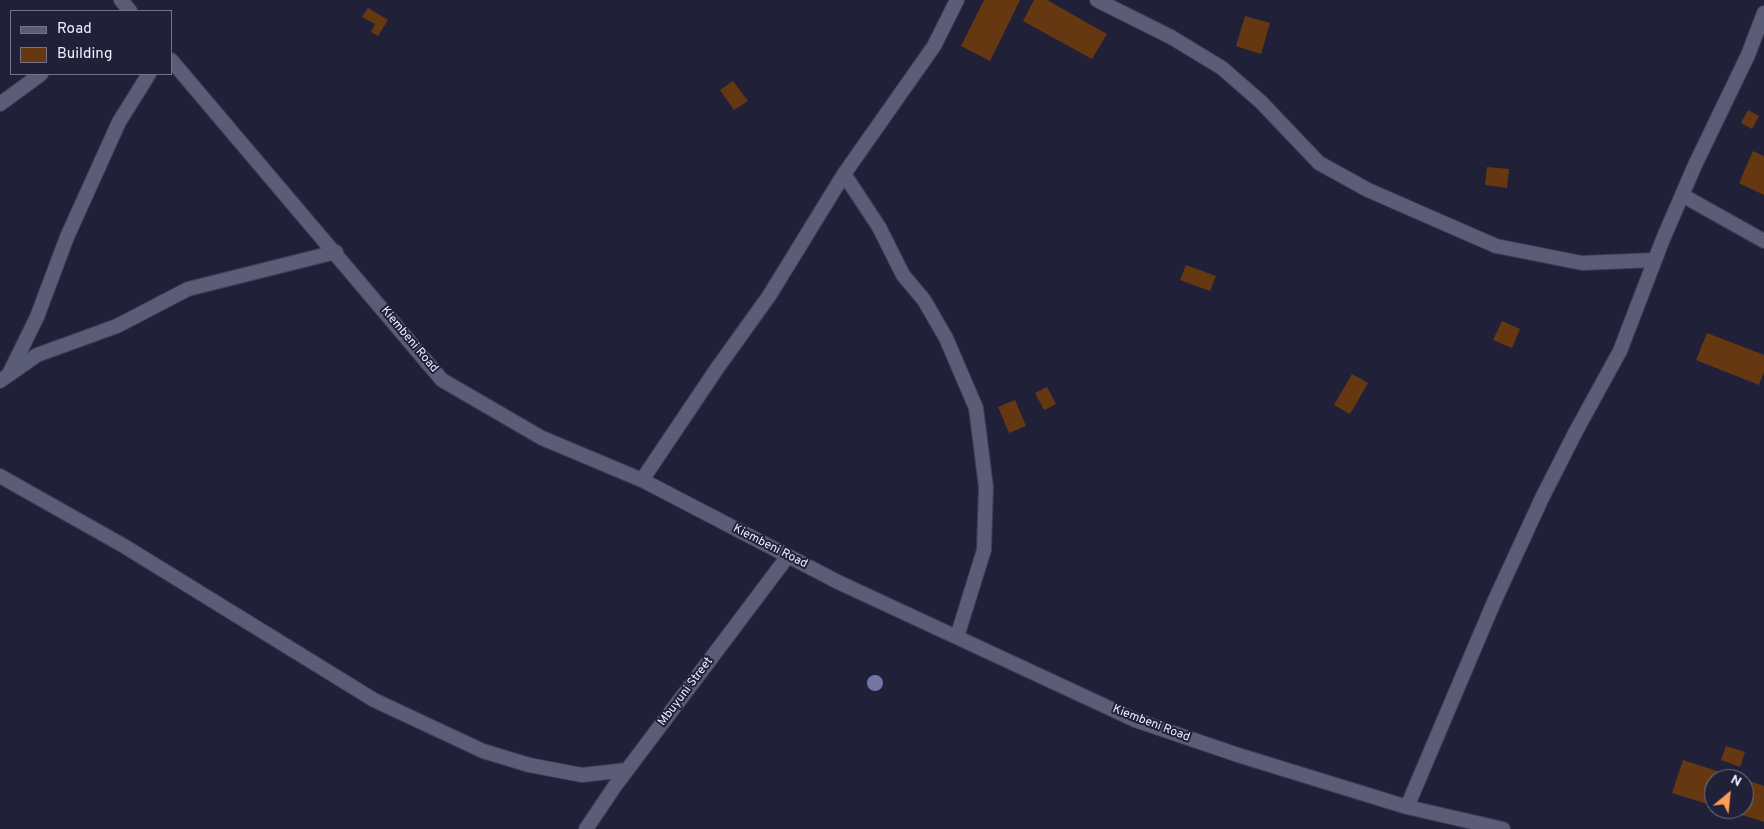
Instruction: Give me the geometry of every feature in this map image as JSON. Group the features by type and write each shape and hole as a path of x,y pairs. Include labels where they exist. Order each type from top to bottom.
{"street":[{"path":"642,480 718,367 769,296 844,174 934,46 957,0"},
{"path":"1097,0 1171,37 1222,68 1261,102 1319,163 1368,190 1496,246 1582,263 1655,260"},
{"path":"1407,807 1494,602 1538,507 1574,433 1620,351 1682,194 1748,55 1764,13"},
{"name":"Kiembeni Road","path":"172,61 336,252 442,380 542,438 642,480 838,582 1135,720 1238,755 1407,807 1503,829"},
{"path":"0,104 40,75"},
{"path":"4,378 37,317 68,237 115,130 148,75"},
{"path":"844,174 879,227 903,276 924,300 946,338 976,408 986,487 984,550 957,637"},
{"path":"1682,194 1764,241"},
{"path":"4,378 37,355 116,326 188,289 336,252"},
{"path":"0,476 124,546 374,700 392,709 483,751 529,766 582,775 627,770"},
{"name":"Mbuyuni Street","path":"586,829 627,770 788,556"}],"building":[{"path":"984,0 1020,0 990,61 961,46"},
{"path":"1034,0 1047,0 1107,34 1092,59 1023,21"},
{"path":"368,8 388,20 378,36 371,32 375,24 362,17"},
{"path":"1245,16 1270,23 1261,54 1236,46"},
{"path":"733,81 748,101 734,110 720,90"},
{"path":"1748,110 1759,116 1752,129 1741,123"},
{"path":"1753,151 1764,156 1764,195 1739,183"},
{"path":"1487,167 1509,169 1507,188 1485,185"},
{"path":"1186,265 1216,276 1210,291 1180,280"},
{"path":"1502,321 1520,329 1512,348 1493,340"},
{"path":"1707,333 1764,355 1764,372 1759,385 1696,360"},
{"path":"1352,374 1368,383 1350,414 1334,405"},
{"path":"1047,387 1056,404 1044,410 1035,393"},
{"path":"1015,400 1026,426 1009,433 998,407"},
{"path":"1726,746 1745,752 1740,767 1721,760"},
{"path":"1683,760 1711,769 1704,769 1704,803 1672,793"},
{"path":"1754,782 1764,786 1764,822 1754,819"}]}
